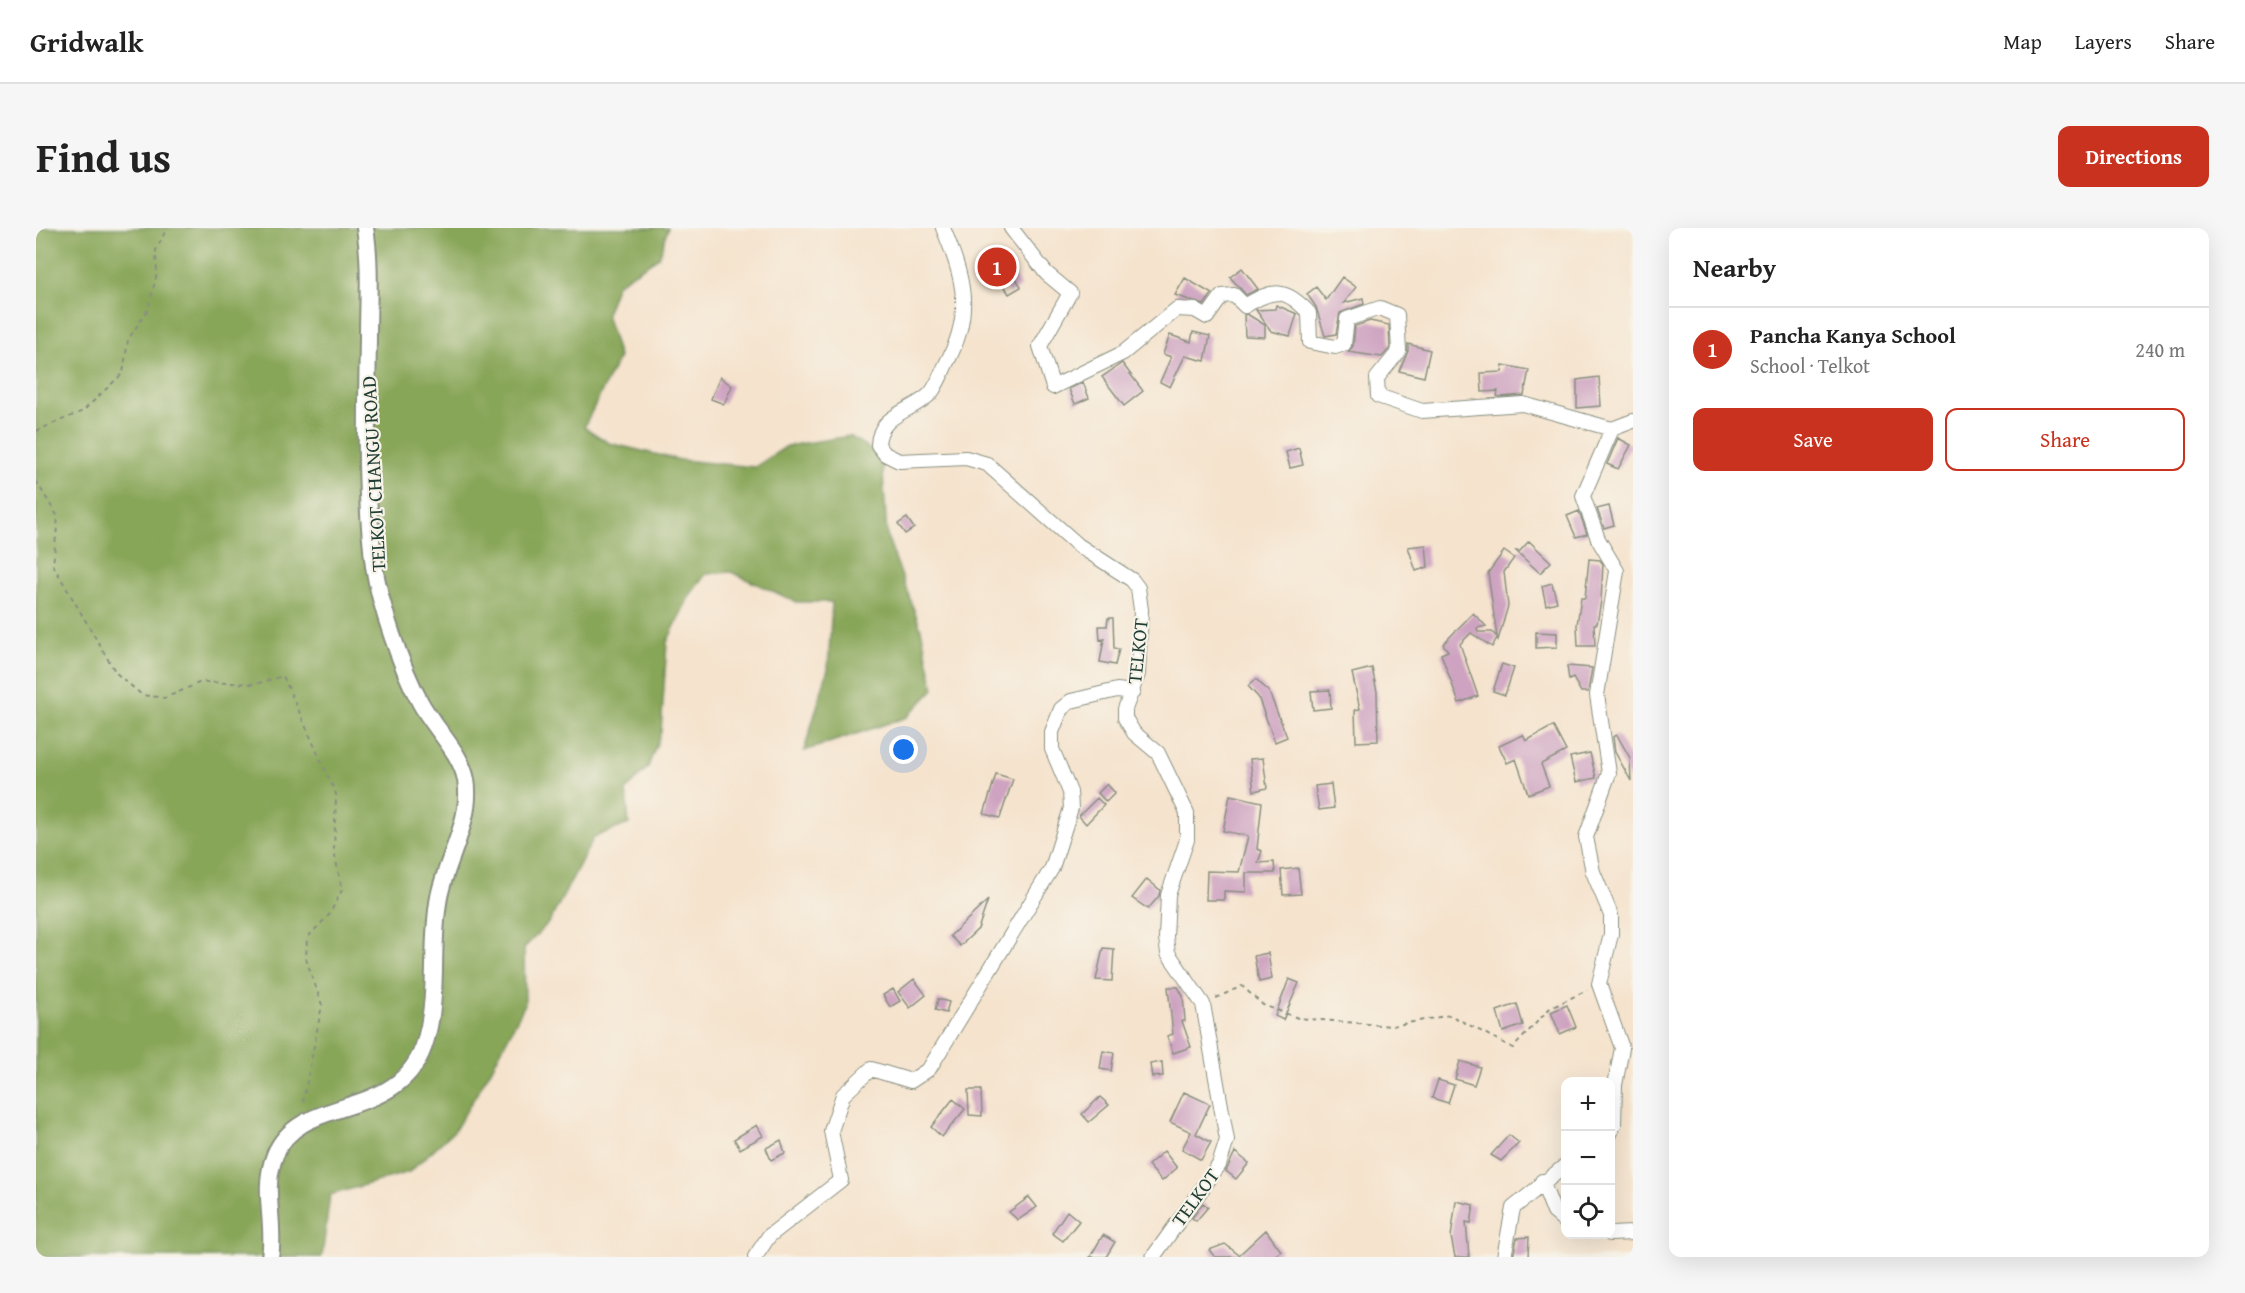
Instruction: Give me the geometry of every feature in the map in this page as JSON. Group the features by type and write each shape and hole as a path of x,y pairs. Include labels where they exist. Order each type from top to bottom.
{"street":[{"name":"TELKOT CHANGU ROAD","path":"270,1257 273,1239 267,1204 268,1179 274,1156 282,1141 295,1129 351,1104 384,1093 403,1081 418,1061 426,1039 434,1001 439,897 466,802 466,781 462,767 419,701 386,614 374,566 369,478 368,268 365,228"},
{"name":"TELKOT","path":"943,228 959,266 965,298 963,325 931,393 885,423 878,434 878,445 885,454 899,460 966,458 987,464 1078,545 1132,580 1138,588 1141,610 1138,674 1125,709 1125,718 1128,726 1158,753 1187,813 1187,840 1168,895 1166,938 1168,953 1203,1005 1227,1140 1219,1165 1153,1257"},
{"path":"1011,228 1047,273 1070,293 1040,346 1053,387 1123,353 1177,309 1195,310 1207,317 1222,296 1234,295 1245,306 1272,292 1293,296 1309,313 1310,342 1335,347 1344,344 1347,319 1380,308 1398,315 1400,351 1377,378 1378,396 1422,411 1523,404 1612,429 1633,422"},
{"path":"1612,429 1583,496 1598,539 1617,571 1597,695 1608,773 1586,837 1593,872 1611,915 1611,934 1599,984 1622,1048 1615,1085 1612,1131"},
{"path":"755,1257 769,1236 841,1180 831,1131 843,1095 871,1069 911,1081 929,1069 1052,868 1071,808 1070,792 1052,749 1052,732 1061,709 1071,701 1117,690 1133,692"},
{"path":"1504,1257 1513,1208 1542,1181 1561,1168"},
{"path":"1542,1181 1554,1212 1561,1218"},
{"path":"1615,1234 1633,1233"}],"path":[{"path":"36,431 41,431 83,411 123,373 128,339 148,309 157,273 156,250 167,228"},
{"path":"36,481 58,518 53,565 116,673 142,695 165,698 201,682 255,684 283,676 336,794 334,851 342,890 329,915 307,938 306,959 322,1005 310,1075 295,1129"},
{"path":"1203,1005 1242,986 1263,1005 1298,1018 1392,1026 1450,1015 1513,1048 1549,1009 1599,984"}],"green space":[{"path":"36,228 668,228 659,257 617,284 606,314 619,357 584,427 609,443 680,460 755,467 787,446 850,436 882,457 887,536 921,629 934,689 907,717 804,751 828,669 832,602 796,602 731,572 706,574 690,595 667,642 661,732 648,767 626,790 629,824 594,837 550,921 524,948 525,1004 491,1070 455,1130 409,1172 330,1195 322,1257 36,1257"}],"building":[{"path":"1006,261 1021,287 1009,294 994,269"},
{"path":"1242,268 1258,289 1246,295 1230,277"},
{"path":"1342,277 1356,287 1344,303 1363,298 1364,304 1340,313 1336,334 1325,336 1316,307 1307,294 1316,287 1326,300"},
{"path":"1185,278 1212,294 1204,305 1175,295"},
{"path":"1276,305 1297,314 1290,336 1271,331 1256,310 1275,309"},
{"path":"1247,314 1265,325 1265,337 1245,336 1244,315"},
{"path":"1370,321 1389,325 1390,348 1382,357 1348,352 1353,346 1355,326"},
{"path":"1193,332 1210,336 1205,361 1185,356 1170,387 1160,382 1171,357 1163,354 1170,335 1191,342"},
{"path":"1408,344 1430,350 1424,377 1399,371 1408,351"},
{"path":"1122,363 1143,391 1124,406 1102,377"},
{"path":"1503,365 1529,370 1524,395 1500,397 1497,396 1498,391 1482,392 1481,373 1502,372"},
{"path":"720,377 732,386 724,404 711,399"},
{"path":"1599,377 1601,406 1577,408 1577,380"},
{"path":"1083,382 1089,398 1075,404 1069,389"},
{"path":"1618,438 1631,445 1618,469 1607,464"},
{"path":"1299,448 1303,465 1290,468 1286,452"},
{"path":"1609,506 1614,525 1604,528 1597,509"},
{"path":"1579,511 1587,534 1576,537 1567,516"},
{"path":"907,518 914,528 905,534 898,524"},
{"path":"1529,541 1551,562 1540,573 1516,551 1520,551"},
{"path":"1426,545 1428,567 1416,571 1408,547"},
{"path":"1504,551 1514,558 1504,572 1508,606 1498,640 1497,638 1492,647 1471,633 1460,644 1478,696 1459,703 1441,654 1448,651 1443,644 1473,613 1486,626 1477,628 1478,632 1492,632 1497,637 1488,573"},
{"path":"1589,559 1600,560 1603,564 1601,601 1597,624 1594,624 1595,646 1578,646 1577,625 1581,598 1585,598"},
{"path":"1552,583 1557,602 1546,605 1542,586"},
{"path":"1108,618 1113,618 1114,648 1119,649 1115,665 1100,662 1104,639 1100,640 1099,626 1107,626"},
{"path":"1536,632 1557,633 1557,647 1536,648"},
{"path":"1502,664 1514,668 1505,695 1493,691"},
{"path":"1567,666 1592,668 1588,692 1581,692 1573,678 1569,680"},
{"path":"1372,668 1377,692 1378,741 1356,742 1355,710 1360,709 1352,673"},
{"path":"1256,679 1269,692 1287,737 1275,742 1258,697 1248,686"},
{"path":"1330,690 1331,708 1313,710 1311,691"},
{"path":"1553,726 1566,751 1541,764 1549,786 1528,794 1516,759 1507,763 1499,746 1523,735 1526,741"},
{"path":"1617,735 1630,758 1631,781 1615,752 1613,737"},
{"path":"1590,753 1596,778 1576,782 1570,757"},
{"path":"1263,758 1267,788 1254,791 1250,759"},
{"path":"996,774 1013,779 1000,818 984,814"},
{"path":"1107,784 1115,793 1106,802 1098,793"},
{"path":"1331,784 1334,808 1319,810 1315,786"},
{"path":"1230,795 1262,802 1257,849 1262,851 1258,863 1274,862 1275,873 1246,873 1246,892 1224,891 1224,900 1206,900 1207,871 1239,872 1248,836 1223,831"},
{"path":"1097,798 1104,805 1086,824 1079,816"},
{"path":"1298,868 1301,894 1283,895 1281,870"},
{"path":"1147,879 1160,890 1159,896 1148,909 1132,898"},
{"path":"988,900 978,929 960,946 950,936"},
{"path":"1103,948 1114,949 1112,981 1096,980"},
{"path":"1268,953 1272,979 1259,982 1254,956"},
{"path":"914,979 926,995 910,1008 898,992"},
{"path":"1289,979 1299,983 1283,1020 1275,1016"},
{"path":"1168,987 1178,987 1183,996 1185,1021 1182,1021 1191,1047 1173,1053 1167,1036 1173,1034"},
{"path":"893,989 900,1001 890,1007 883,995"},
{"path":"938,999 949,1002 946,1013 935,1010"},
{"path":"1517,1004 1523,1025 1503,1032 1497,1011"},
{"path":"1567,1005 1576,1027 1560,1034 1551,1012"},
{"path":"1103,1051 1114,1053 1111,1071 1100,1069"},
{"path":"1460,1061 1480,1067 1474,1085 1455,1079"},
{"path":"1162,1062 1163,1076 1152,1077 1150,1064"},
{"path":"1438,1080 1454,1085 1448,1103 1432,1098"},
{"path":"968,1090 981,1090 982,1116 969,1115"},
{"path":"1184,1092 1210,1104 1196,1134 1211,1142 1201,1160 1182,1149 1191,1132 1170,1122"},
{"path":"1100,1097 1109,1105 1089,1122 1082,1114"},
{"path":"953,1099 965,1109 942,1137 931,1127"},
{"path":"757,1125 763,1136 740,1149 734,1139"},
{"path":"1509,1135 1519,1143 1501,1161 1491,1155"},
{"path":"781,1140 785,1153 771,1160 766,1148"},
{"path":"1164,1151 1177,1168 1162,1181 1148,1165"},
{"path":"1235,1152 1249,1163 1236,1179 1226,1171"},
{"path":"1029,1197 1037,1207 1018,1220 1009,1212"},
{"path":"1456,1201 1474,1205 1471,1223 1466,1222 1469,1257 1455,1257 1451,1237"},
{"path":"1203,1203 1208,1207 1196,1221 1192,1218"},
{"path":"1067,1211 1079,1221 1063,1241 1052,1233"},
{"path":"1266,1230 1281,1251 1273,1257 1215,1257 1209,1250 1225,1244 1239,1255"},
{"path":"1103,1235 1115,1242 1106,1257 1090,1257"},
{"path":"1529,1237 1528,1257 1513,1257 1517,1238"}],"place":[{"name":"Pancha Kanya School","path":"997,267"}]}
